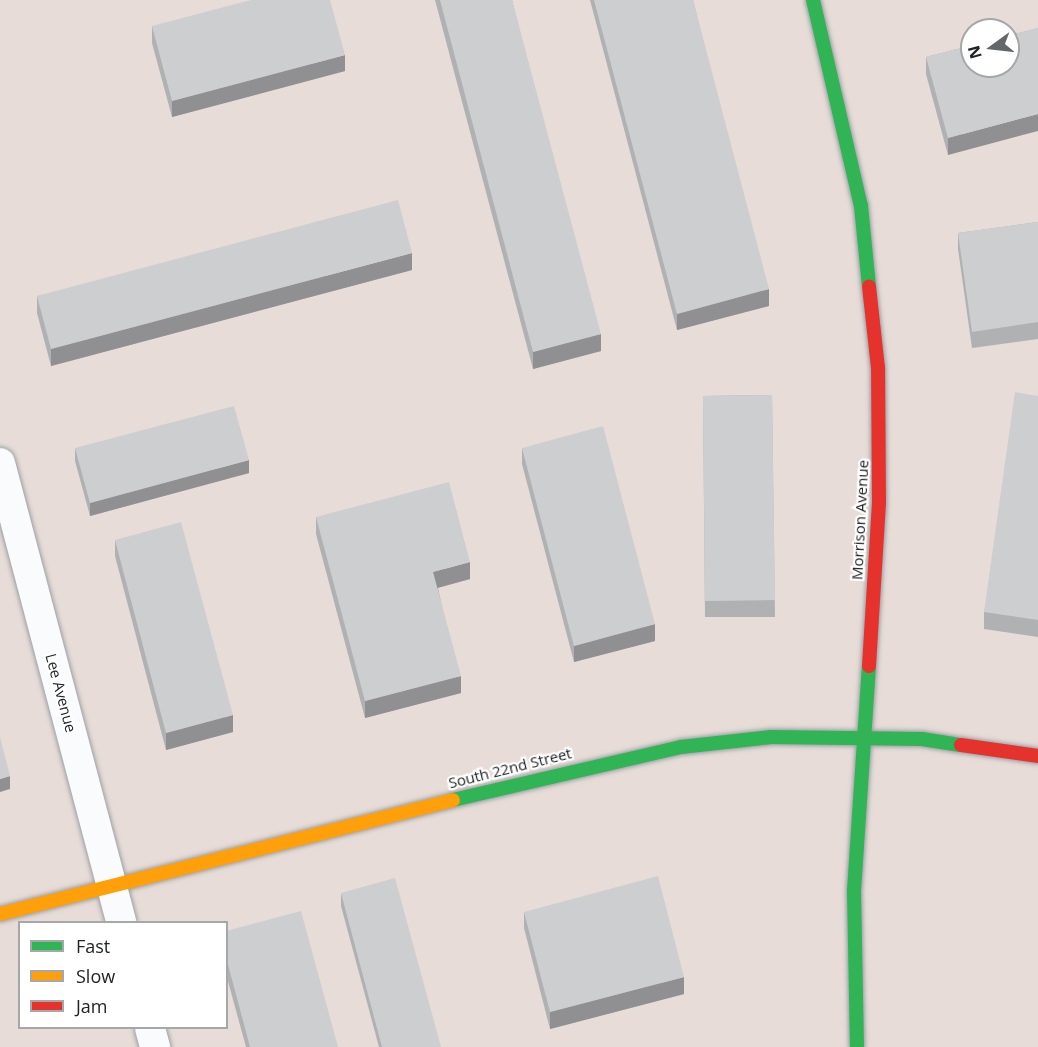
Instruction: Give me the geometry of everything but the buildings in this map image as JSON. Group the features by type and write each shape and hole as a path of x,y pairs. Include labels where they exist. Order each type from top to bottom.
{"street":[{"name":"Morrison Avenue","path":"813,0 853,166 875,318 879,479 854,891 857,1047"},
{"name":"Lee Avenue","path":"0,463 122,921"},
{"name":"South 22nd Street","path":"0,914 634,755 771,737 865,736 922,739 1038,756"},
{"path":"150,1029 155,1047"}],"shaded area":[{"path":"0,0 1038,0 1038,1047 0,1047"}],"traffic: fast":[{"path":"813,0 861,206 869,286"},
{"path":"857,1047 854,891 869,666"},
{"path":"453,800 681,747 771,737 922,739 961,745"}],"traffic: slow":[{"path":"0,914 453,800"}],"traffic: jam":[{"path":"869,286 878,368 879,503 869,666"},
{"path":"961,745 1038,756"}]}
